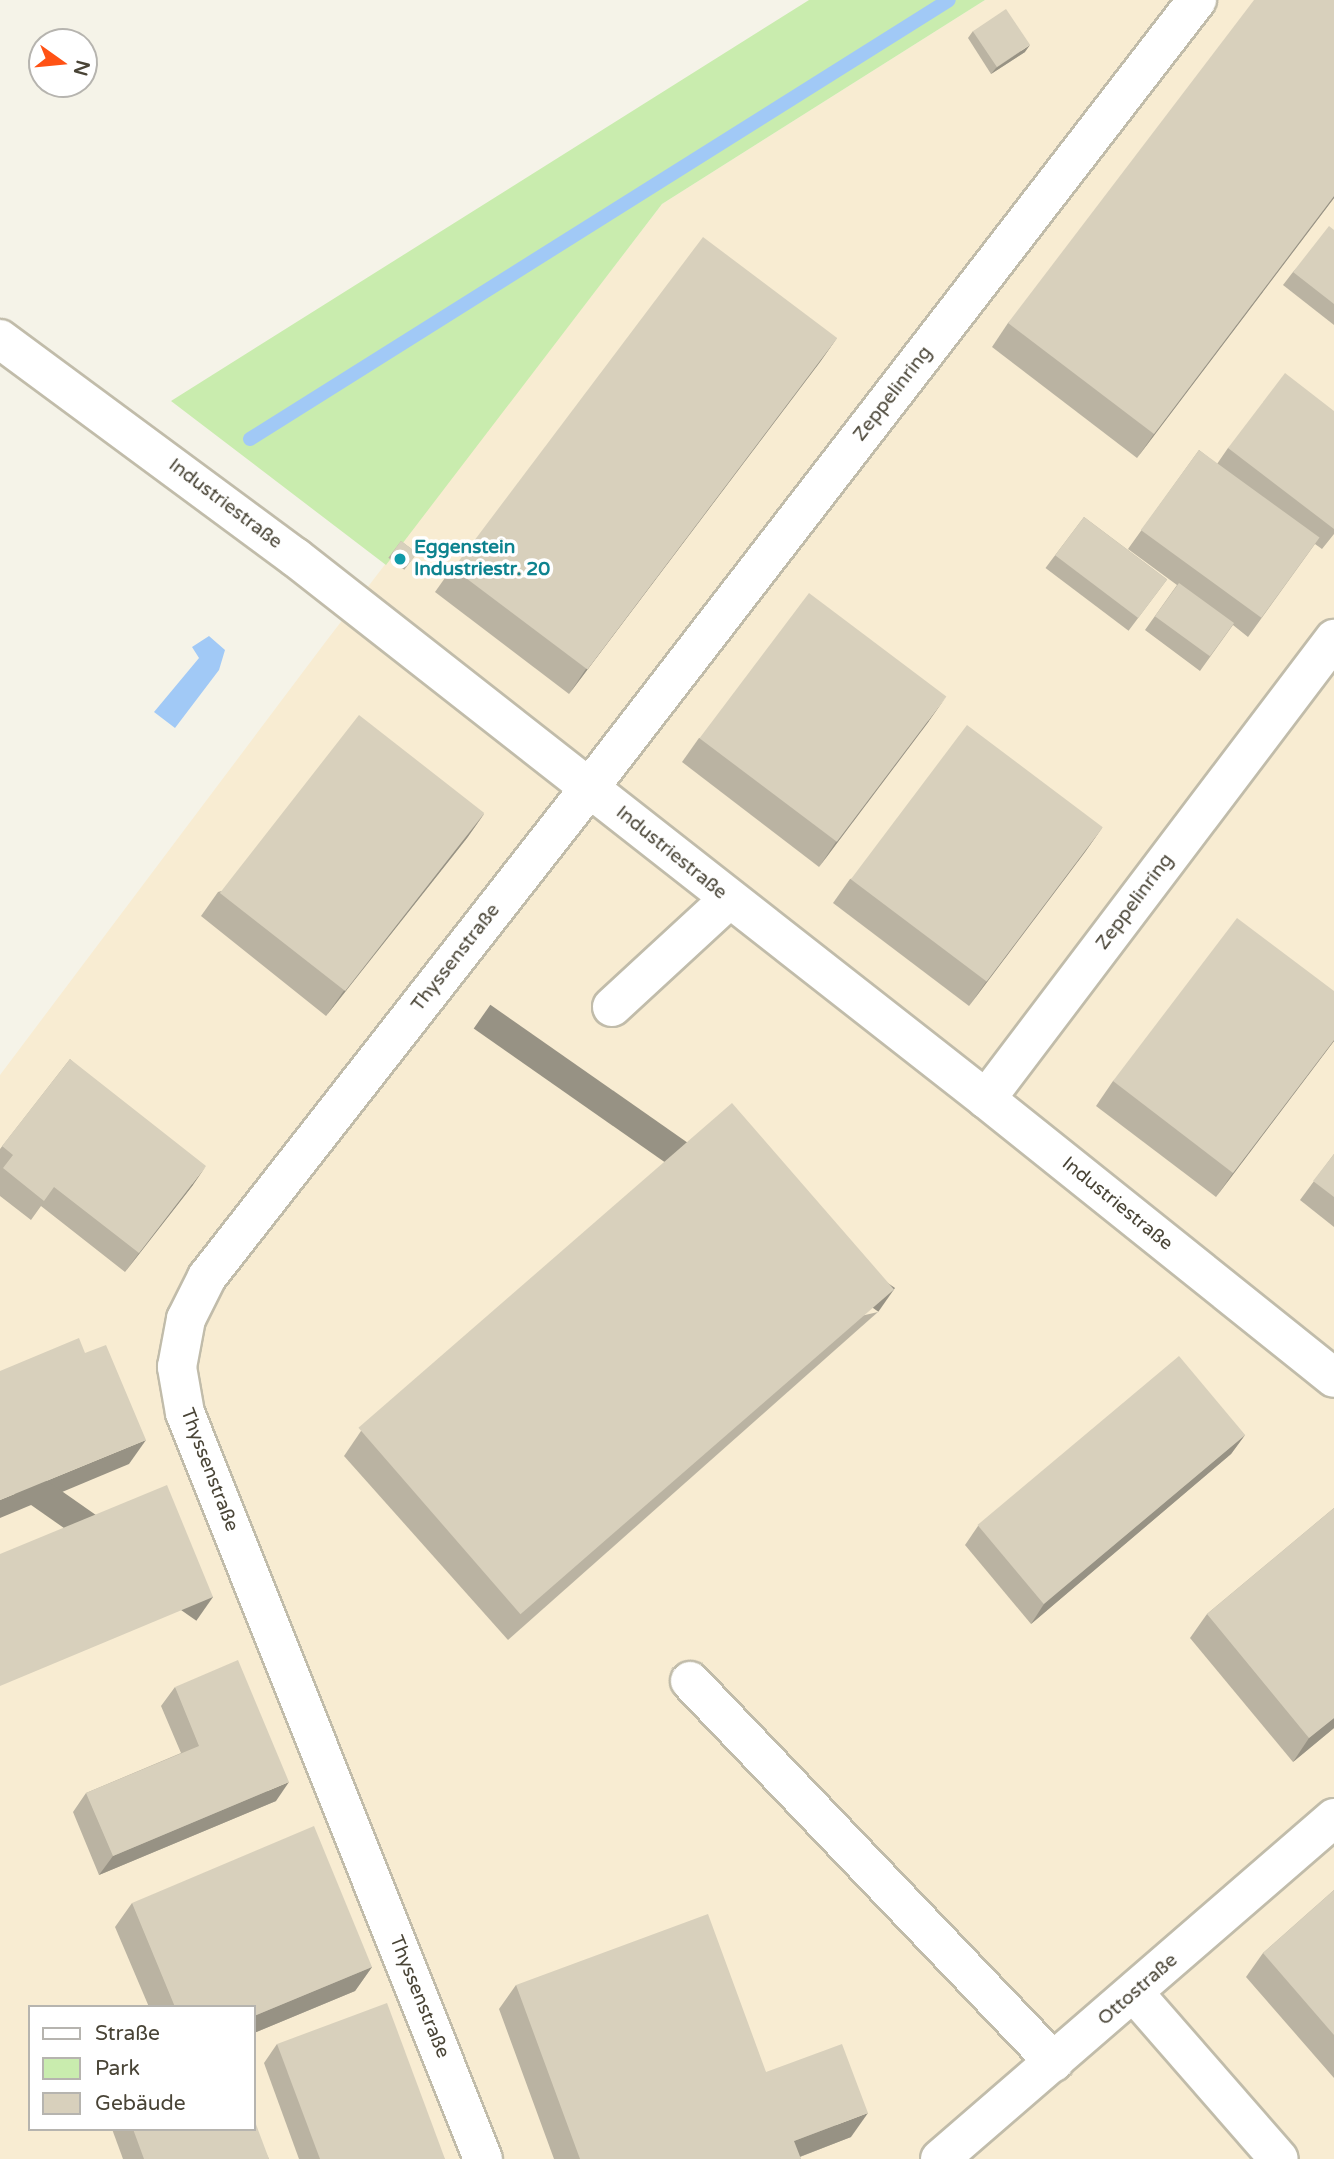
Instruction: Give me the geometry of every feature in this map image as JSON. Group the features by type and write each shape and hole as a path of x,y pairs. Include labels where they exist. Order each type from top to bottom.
{"street":[{"name":"Zeppelinring","path":"590,787 1197,0"},
{"name":"Industriestraße","path":"0,340 295,557 986,1099 1334,1378"},
{"name":"Zeppelinring","path":"986,1099 1334,639"},
{"name":"Thyssenstraße","path":"483,2159 185,1413 177,1367 186,1319 207,1277 590,787"},
{"path":"612,1007 729,899"},
{"path":"690,1681 1054,2062"},
{"name":"Ottostraße","path":"940,2159 1334,1818"},
{"path":"1134,1993 1279,2159"}],"shaded area":[{"path":"985,0 1334,0 1334,2159 0,2159 0,1075 327,640 662,204"}],"green space":[{"path":"809,0 985,0 662,204 386,565 171,401"}],"water":[{"path":"209,636 225,650 219,670 175,728 154,712 199,658 192,647"}],"building":[{"path":"1254,0 1334,0 1334,196 1154,434 1008,323"},
{"path":"1006,9 1030,45 997,67 973,31"},
{"path":"1329,226 1334,230 1334,304 1293,272"},
{"path":"703,237 837,338 587,670 453,568"},
{"path":"1285,373 1334,411 1334,529 1228,448"},
{"path":"1199,450 1320,538 1261,618 1141,530"},
{"path":"1084,517 1167,580 1138,618 1055,555"},
{"path":"401,541 417,553 409,563 393,551"},
{"path":"1179,583 1234,623 1210,656 1155,616"},
{"path":"809,593 946,697 837,842 699,738"},
{"path":"359,715 484,813 345,991 220,893"},
{"path":"967,725 1103,827 987,981 851,879"},
{"path":"1237,918 1334,991 1334,1040 1233,1173 1113,1081"},
{"path":"70,1059 206,1166 139,1253 54,1187 44,1201 3,1168 13,1155 2,1146"},
{"path":"732,1103 894,1289 520,1614 358,1428"},
{"path":"1334,1154 1334,1197 1313,1181"},
{"path":"79,1338 85,1353 106,1345 146,1440 0,1500 0,1371"},
{"path":"1179,1356 1245,1435 1044,1604 978,1525"},
{"path":"167,1485 213,1597 0,1686 0,1554"},
{"path":"1334,1508 1334,1718 1309,1738 1207,1614"},
{"path":"238,1660 289,1782 113,1856 86,1793 199,1746 175,1687"},
{"path":"314,1826 372,1967 256,2015 256,2005 174,2005 132,1903"},
{"path":"1334,1890 1334,2035 1263,1953"},
{"path":"708,1914 766,2072 842,2044 868,2113 794,2141 801,2159 580,2159 516,1985"},
{"path":"387,2003 445,2159 320,2159 277,2044"},
{"path":"256,2124 269,2159 144,2159 134,2131 256,2131"}],"waterway":[{"path":"250,439 949,0"}],"place":[{"name":"Eggenstein Industriestr. 20","path":"400,559"}]}
